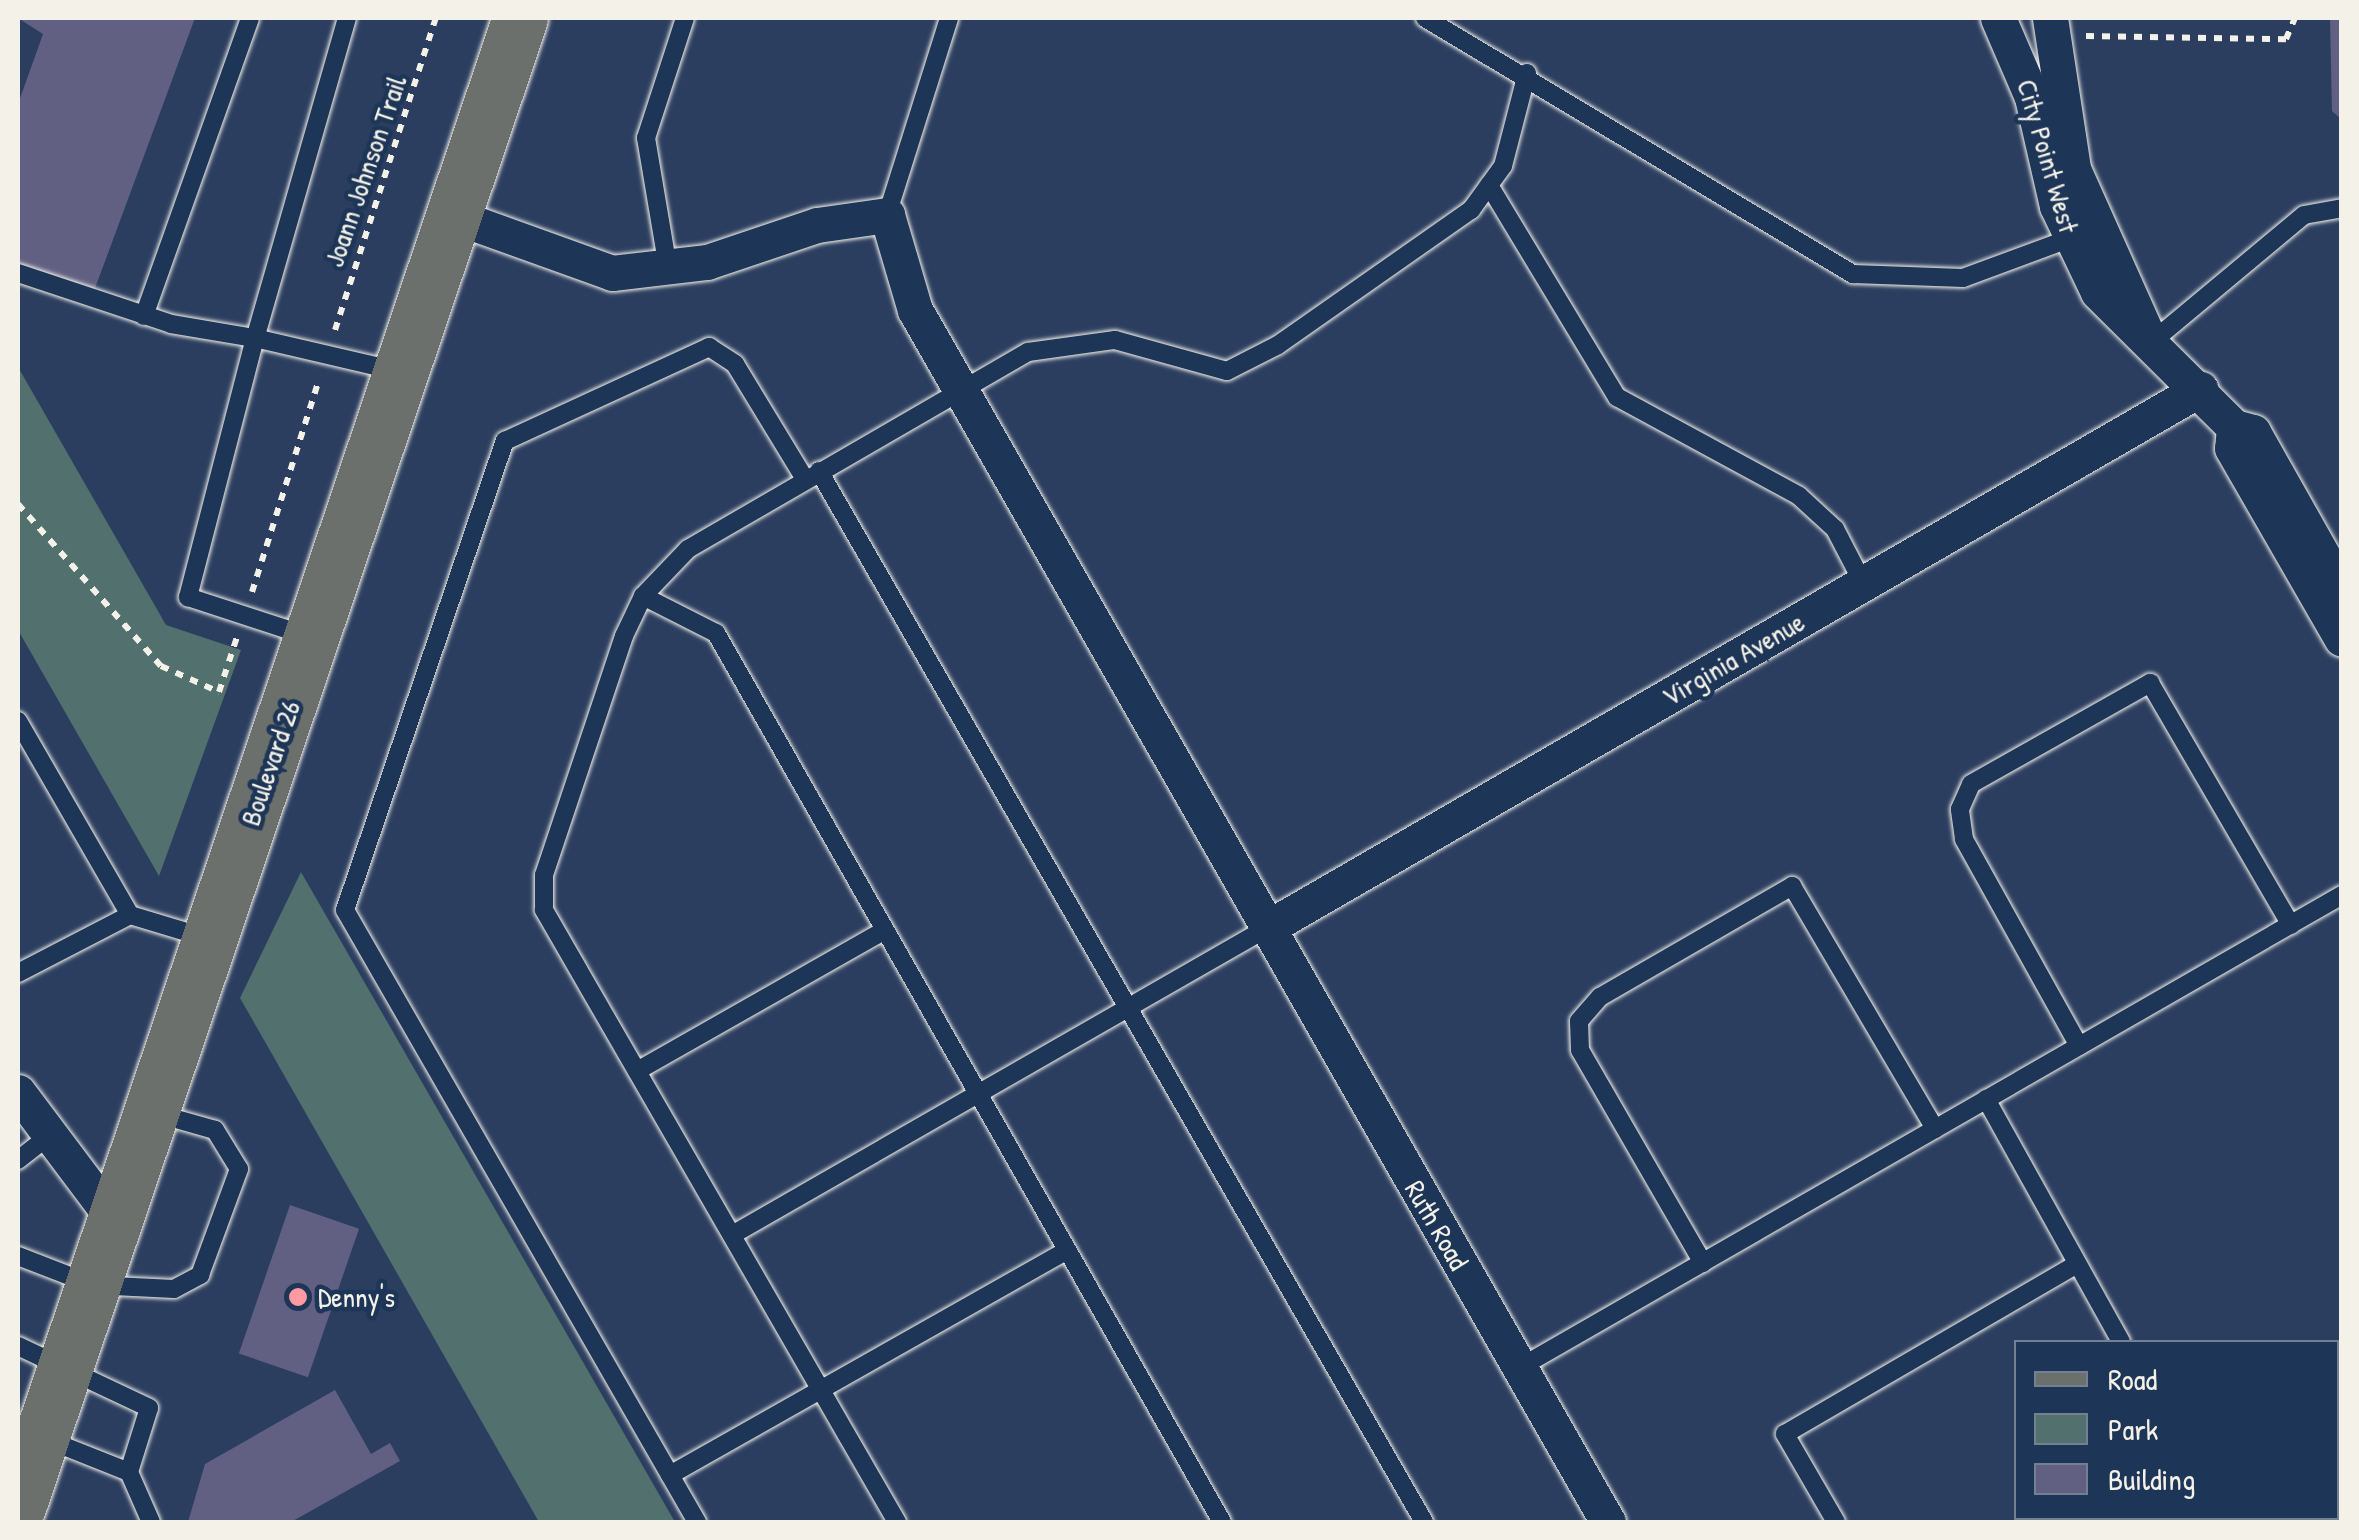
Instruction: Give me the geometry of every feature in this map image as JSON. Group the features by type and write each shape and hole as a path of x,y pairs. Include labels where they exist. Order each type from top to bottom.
{"main road":[{"name":"Boulevard 26","path":"27,1468 42,1355 93,1286 116,1222 520,18"}],"street":[{"name":"City Point West","path":"1998,18 2024,72 2071,238 2113,315 2150,335"},
{"name":"City Point West","path":"2060,26 2073,169 2150,335 2234,427 2254,432 2342,590"},
{"path":"454,216 612,273 667,262 707,262 818,225 887,215"},
{"name":"Ruth Road","path":"887,215 915,310 1608,1522"},
{"name":"Virginia Avenue","path":"1267,928 2200,389"},
{"name":"City Point West","path":"2234,427 2232,448 2342,640"},
{"path":"18,1092 116,1222"}],"lane":[{"path":"144,316 250,18"},
{"path":"312,638 188,597 255,338 347,18"},
{"path":"667,262 646,138 685,18"},
{"path":"887,215 949,18"},
{"path":"1425,18 1527,73 1853,274 1964,278 2071,238"},
{"path":"897,1522 544,910 544,875 643,596 688,549 959,388 1028,352 1078,340 1114,340 1227,371 1359,291 1471,210 1503,166 1527,73"},
{"path":"1489,185 1617,398 1799,496 1835,529 1864,583"},
{"path":"2150,335 2304,215 2342,208"},
{"path":"18,273 144,316 401,372"},
{"path":"697,1522 345,910 505,441 710,347 736,364 812,475 1128,1008 1424,1522"},
{"path":"643,596 716,632 1222,1522"},
{"path":"2079,1046 1964,839 1960,809 1971,784 2150,683 2291,925"},
{"path":"18,721 130,915 210,940"},
{"path":"1703,1264 1580,1050 1579,1021 1600,997 1760,904 1792,886 1936,1129"},
{"path":"1519,1368 2342,896"},
{"path":"18,973 130,915"},
{"path":"732,1235 1267,928"},
{"path":"638,1071 885,930"},
{"path":"1986,1099 2074,1265 2119,1340"},
{"path":"18,1256 93,1286 174,1289 200,1275 234,1199 230,1144 215,1130 152,1112"},
{"path":"18,1160 50,1135"},
{"path":"670,1475 1067,1250"},
{"path":"1836,1522 1784,1434 2074,1265"},
{"path":"42,1355 149,1408 129,1472 151,1522"},
{"path":"27,1468 129,1472"}],"path":[{"name":"Joann Johnson Trail","path":"332,339 436,18"},
{"path":"2060,26 2286,39 2296,18"},
{"path":"249,601 313,395"},
{"path":"18,504 161,666 218,692 234,644"}],"green space":[{"path":"18,367 166,625 241,650 159,876 18,630"},
{"path":"301,872 675,1522 539,1522 240,998"}],"building":[{"path":"18,18 195,18 94,291 18,263 18,104 43,34"},
{"path":"2330,18 2342,18 2342,120 2332,111"},
{"path":"290,1205 359,1229 308,1377 239,1353"},
{"path":"335,1390 371,1454 390,1443 400,1461 291,1522 188,1522 205,1464"}],"place":[{"name":"Denny's","path":"298,1297"}]}
